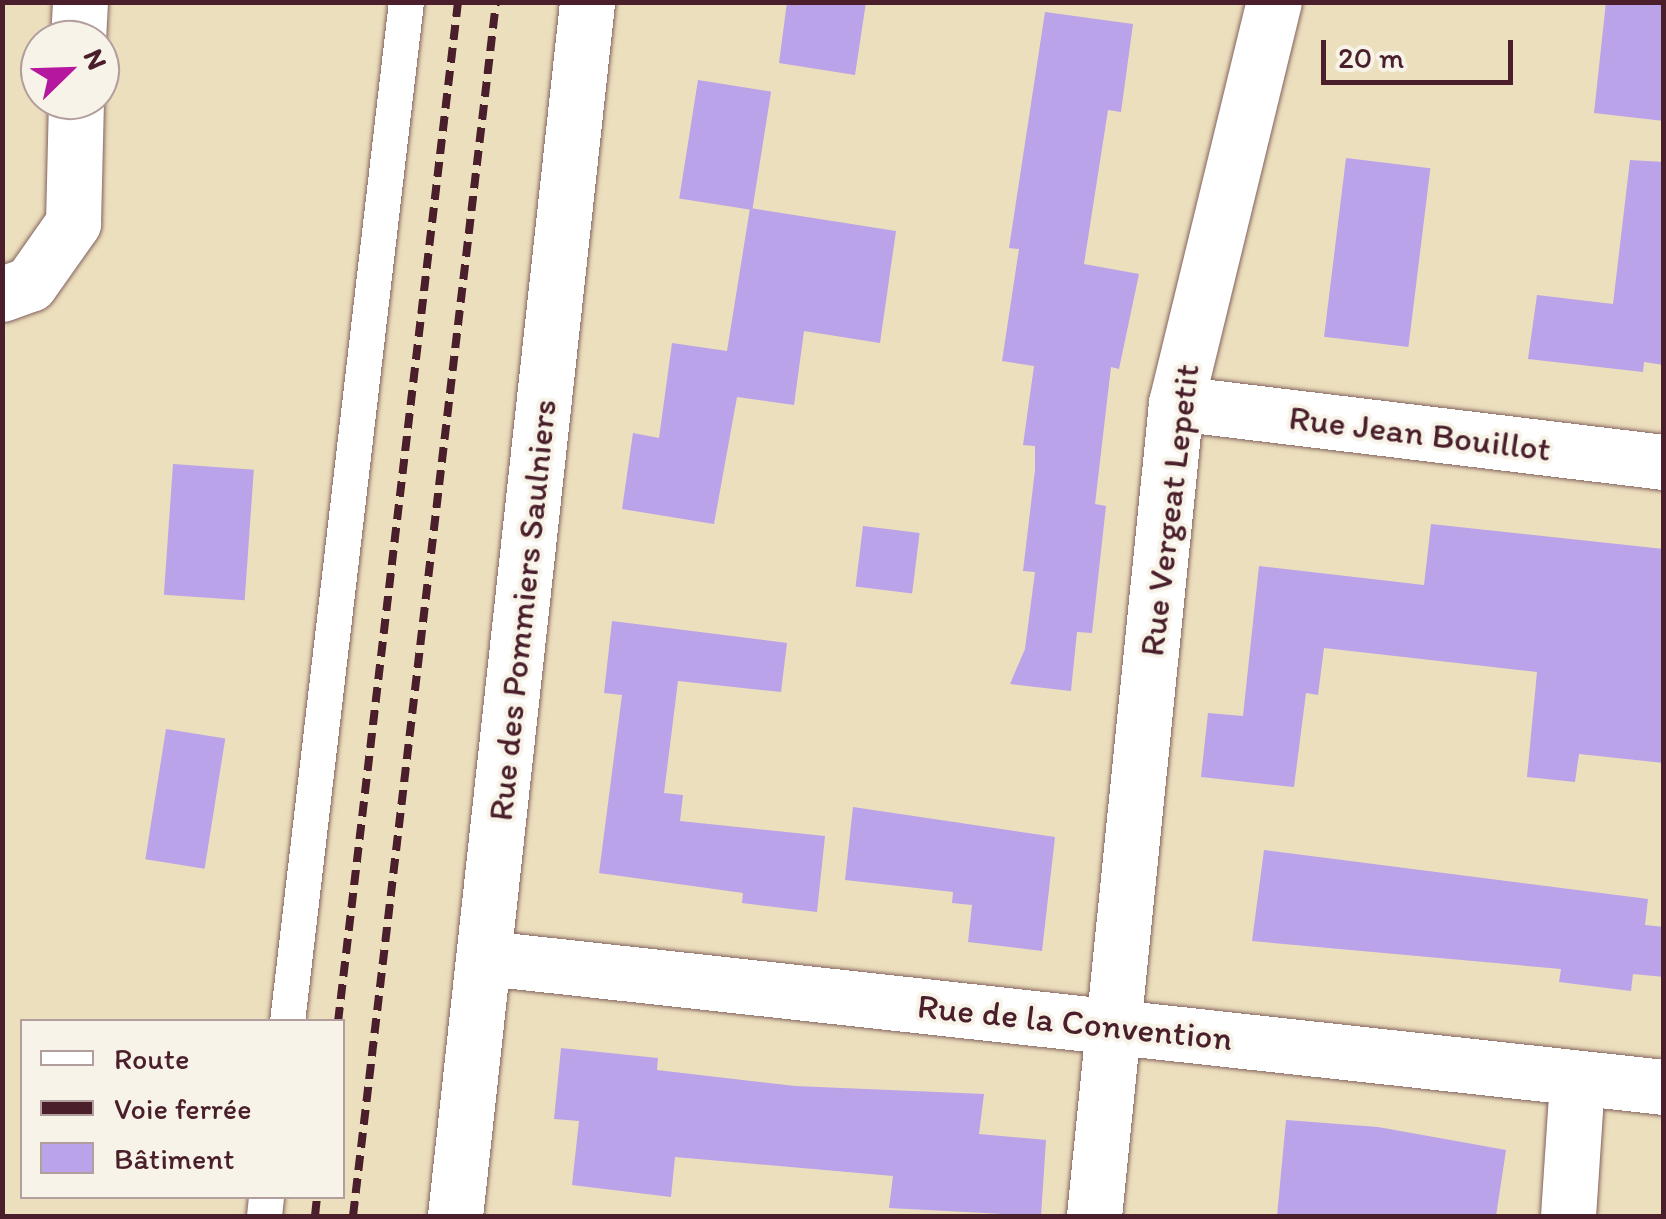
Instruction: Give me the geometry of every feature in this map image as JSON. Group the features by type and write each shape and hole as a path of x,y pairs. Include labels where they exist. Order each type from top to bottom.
{"street":[{"name":"Rue des Pommiers Saulniers","path":"455,1216 587,2"},
{"name":"Rue Vergeat Lepetit","path":"1094,1216 1176,403 1274,2"},
{"path":"2,294 30,284 72,223 75,120"},
{"name":"Rue Jean Bouillot","path":"1176,403 1664,462"},
{"name":"Rue de la Convention","path":"486,958 1664,1087"},
{"path":"1568,1216 1578,1079"}],"lane":[{"path":"287,1019 406,2"}],"building":[{"path":"787,2 866,2 855,75 779,63"},
{"path":"1606,2 1664,2 1664,121 1594,113"},
{"path":"1045,12 1133,24 1121,112 1108,110 1084,264 1139,274 1119,369 1111,367 1095,504 1106,506 1092,633 1077,632 1071,691 1010,684 1025,649 1035,572 1023,571 1035,446 1023,445 1034,366 1002,361 1019,249 1009,248"},
{"path":"698,80 771,92 752,210 679,199"},
{"path":"1346,158 1430,168 1408,347 1324,337"},
{"path":"1630,160 1664,162 1664,365 1644,362 1643,372 1528,359 1537,295 1613,304"},
{"path":"750,208 896,231 880,343 804,331 794,405 737,397 714,524 622,509 633,433 659,438 672,343 727,351"},
{"path":"173,464 254,470 245,600 164,595"},
{"path":"1431,524 1664,549 1664,763 1579,754 1575,782 1527,777 1537,672 1324,648 1318,695 1306,693 1294,787 1201,777 1208,713 1243,716 1259,566 1424,585"},
{"path":"863,526 920,533 912,593 856,587"},
{"path":"612,621 787,643 781,692 678,681 664,793 683,795 680,821 825,836 817,912 742,903 743,893 599,873 622,695 604,693"},
{"path":"166,729 225,738 205,869 145,859"},
{"path":"853,807 1055,837 1042,951 968,942 972,905 952,903 953,892 845,880"},
{"path":"1264,850 1648,899 1645,925 1664,927 1664,977 1633,974 1631,991 1559,982 1561,969 1252,941"},
{"path":"561,1048 658,1058 657,1070 795,1086 984,1094 979,1134 1046,1140 1041,1216 889,1208 893,1176 675,1157 671,1197 572,1185 579,1121 554,1119"},
{"path":"1286,1120 1378,1127 1506,1150 1496,1216 1277,1216"}],"railway":[{"path":"338,1019 458,2"},
{"path":"353,1216 496,2"},
{"path":"315,1216 317,1199"}]}
